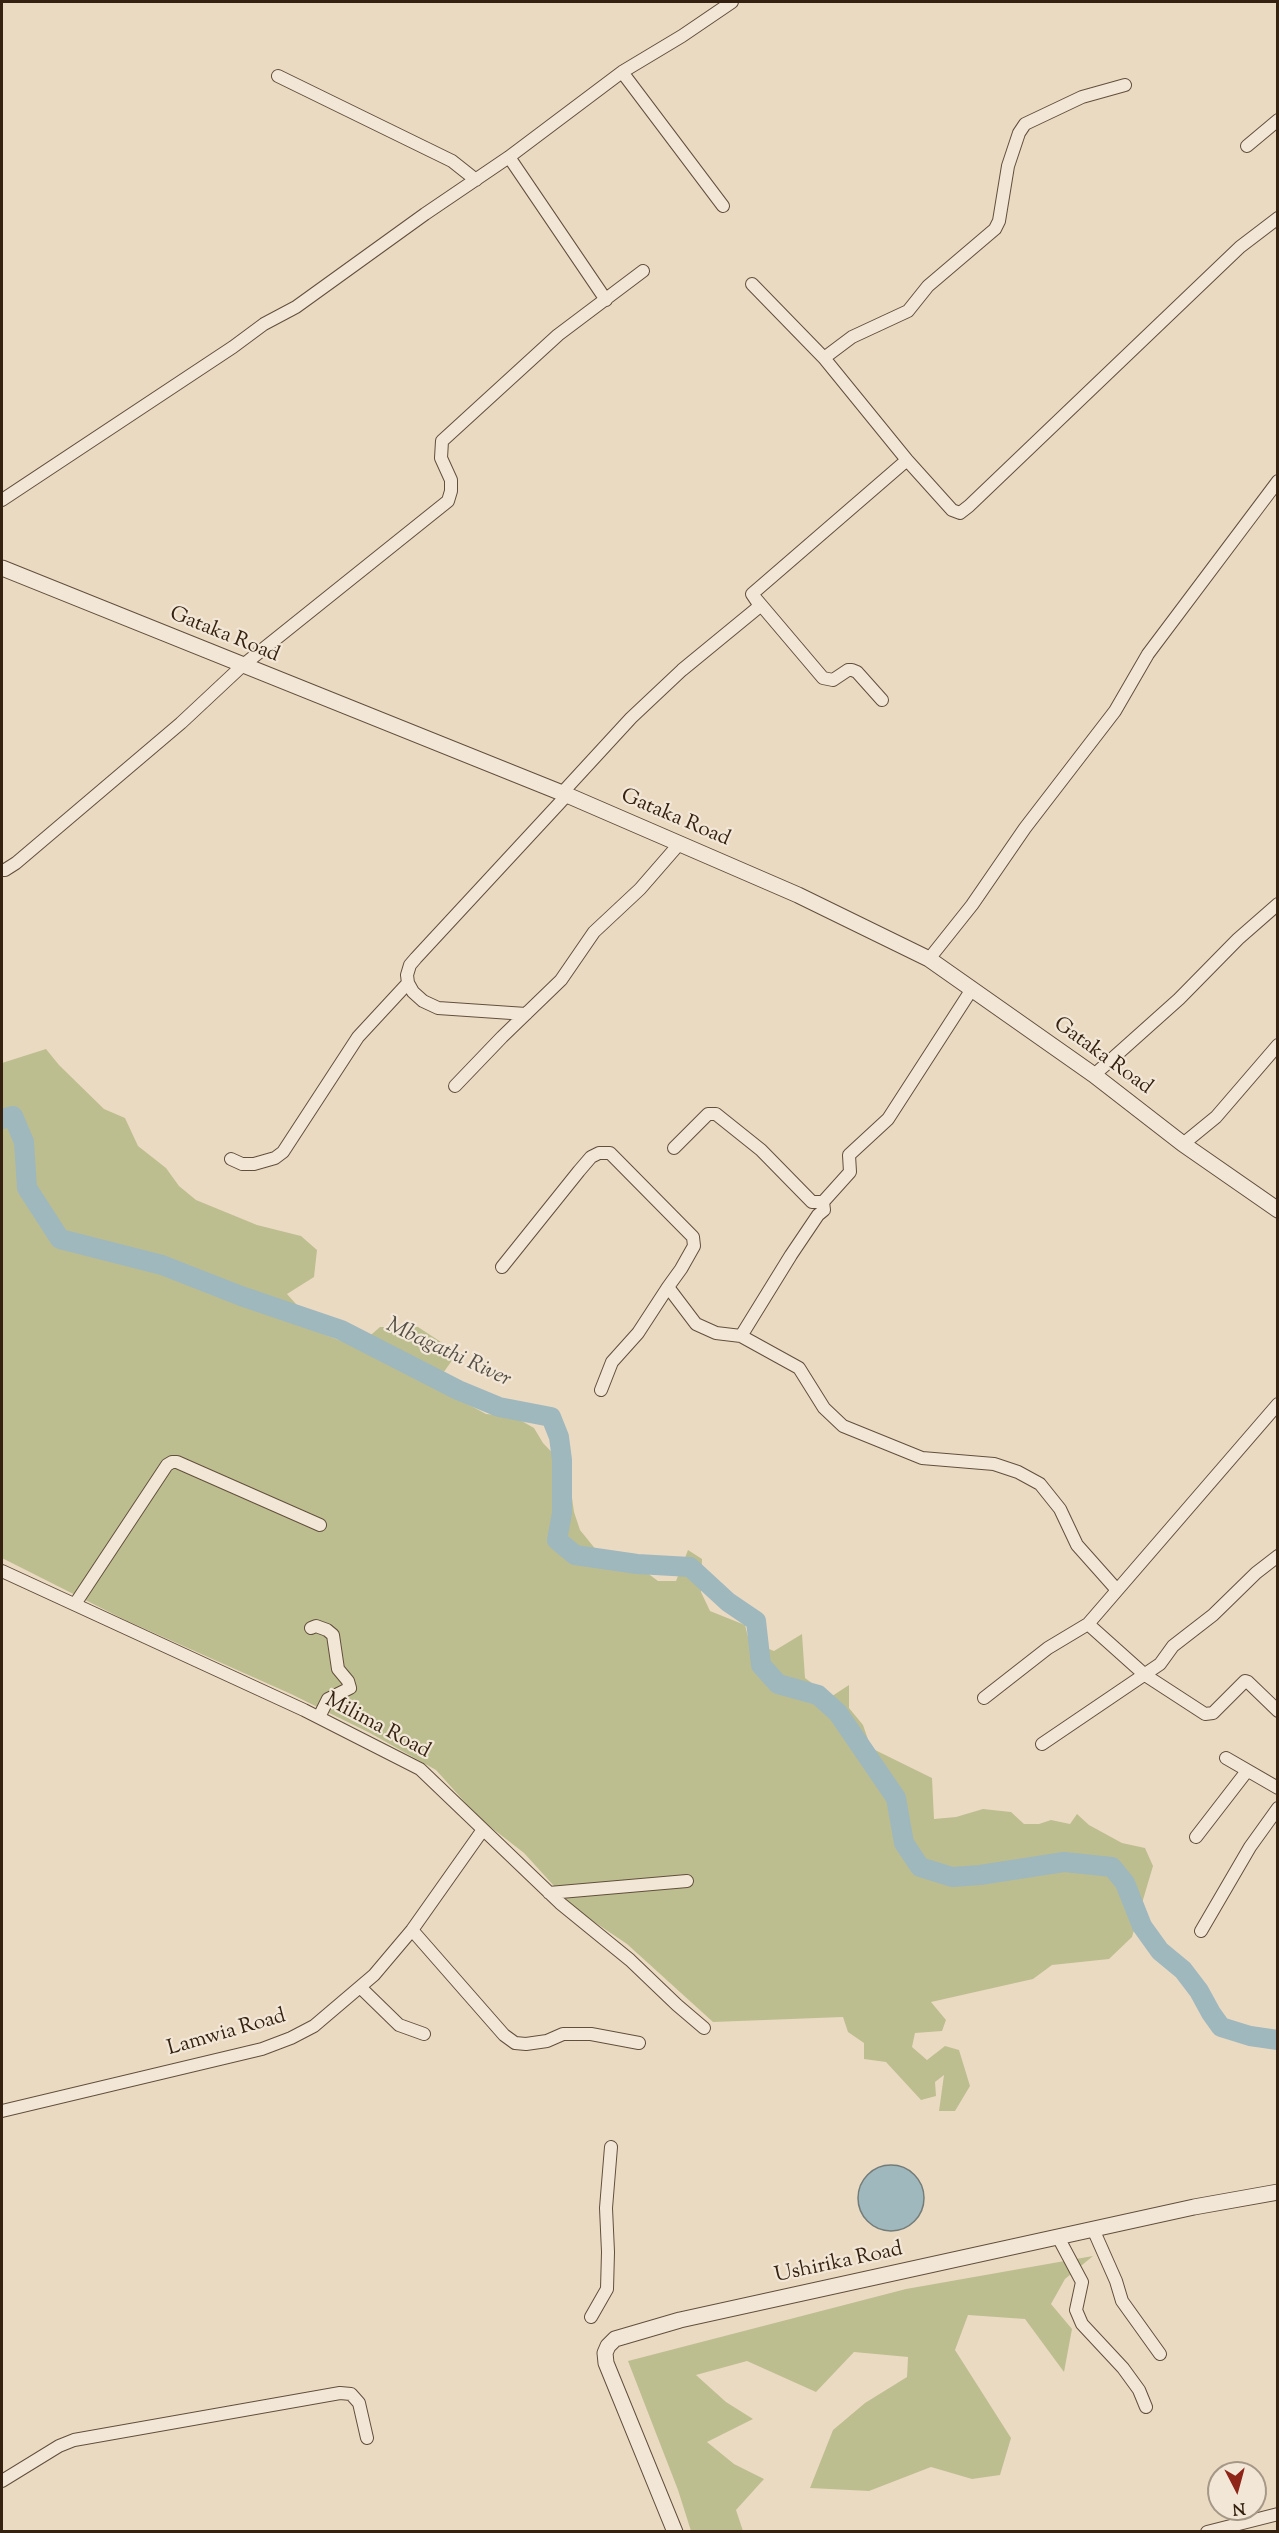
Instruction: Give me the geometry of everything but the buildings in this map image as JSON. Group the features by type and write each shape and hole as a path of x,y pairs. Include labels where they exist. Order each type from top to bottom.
{"street":[{"path":"2,500 233,347 264,324 296,307 416,220 509,157 622,72 682,36 732,2"},
{"path":"622,72 723,206"},
{"path":"278,76 452,161 476,180"},
{"path":"824,358 852,337 908,311 928,286 995,229 1008,166 1019,132 1025,124 1082,97 1125,85"},
{"path":"1247,146 1278,120"},
{"path":"509,157 606,300"},
{"path":"752,284 824,358 907,460 952,510 960,513 1240,248 1278,218"},
{"path":"2,870 16,863 181,723 242,666 448,501 451,480 441,458 442,441 558,335 643,272"},
{"path":"752,594 907,460"},
{"path":"929,959 972,905 1025,828 1114,711 1148,654 1278,481"},
{"name":"Gataka Road","path":"2,568 565,794 798,895 929,959 1094,1075 1183,1144 1278,1210"},
{"path":"752,594 823,678 833,680 848,670 852,670 882,700"},
{"path":"526,1014 438,1008 423,1001 413,992 408,983 410,965 631,718 682,670 760,606 752,594"},
{"path":"455,1086 561,980 594,932 640,889 680,843"},
{"path":"1094,1075 1179,999 1238,939 1278,904"},
{"path":"231,1159 242,1164 254,1164 275,1158 283,1152 358,1037 408,983"},
{"path":"674,1148 708,1114 716,1114 761,1149 812,1202 823,1202 850,1172 849,1155 888,1119 972,989"},
{"path":"1183,1144 1216,1117 1278,1045"},
{"path":"502,1267 591,1158 599,1153 610,1153 693,1237 694,1246 681,1269 638,1333 612,1362 601,1390"},
{"path":"741,1336 798,1245 818,1215 824,1210 823,1202"},
{"path":"668,1287 696,1324 716,1333 741,1336 799,1368 824,1408 843,1426 922,1458 994,1464 1018,1472 1040,1484 1060,1509 1077,1545 1117,1590"},
{"path":"984,1698 1048,1648 1088,1624 1278,1404"},
{"path":"75,1604 172,1462 177,1462 320,1525"},
{"path":"1042,1744 1160,1665 1173,1646 1213,1615 1256,1573 1278,1556"},
{"name":"Milima Road","path":"2,1571 319,1717 420,1769 549,1893 630,1960 704,2028"},
{"path":"1088,1624 1145,1675 1205,1714 1213,1713 1245,1681 1278,1711"},
{"path":"311,1628 315,1626 333,1635 338,1669 348,1681 350,1688 328,1699 319,1717"},
{"path":"1226,1758 1278,1788"},
{"path":"1196,1837 1247,1771"},
{"path":"1201,1931 1250,1847 1278,1808"},
{"name":"Lamwia Road","path":"2,2111 272,2045 314,2026 374,1975 412,1930 482,1831"},
{"path":"549,1893 687,1881"},
{"path":"412,1930 504,2035 515,2043 547,2042 563,2034 591,2034 639,2043"},
{"path":"360,1988 399,2025 424,2034"},
{"path":"591,2318 607,2289 609,2252 606,2208 611,2147"},
{"name":"Ushirika Road","path":"675,2532 606,2363 605,2353 615,2339 680,2320 1194,2207 1278,2192"},
{"path":"1093,2229 1116,2281 1122,2301 1160,2354"},
{"path":"1058,2237 1082,2282 1076,2310 1082,2324 1123,2368 1139,2390 1146,2407"},
{"path":"2,2481 51,2450 74,2440 339,2393 351,2394 359,2403 367,2438"},
{"path":"1208,2532 1278,2514"}],"green space":[{"path":"46,1049 104,1109 125,1118 138,1146 166,1168 179,1186 196,1200 257,1225 301,1236 317,1250 314,1277 287,1294 323,1334 357,1347 380,1327 418,1327 444,1344 453,1359 434,1386 486,1414 513,1416 534,1428 543,1443 568,1469 574,1512 580,1530 597,1551 626,1557 658,1581 676,1581 688,1550 702,1559 701,1592 710,1611 745,1625 749,1641 774,1651 802,1634 805,1678 816,1686 820,1704 849,1685 849,1708 863,1725 871,1748 932,1778 934,1819 956,1817 983,1809 1011,1812 1024,1824 1039,1824 1051,1820 1070,1824 1077,1814 1089,1825 1122,1843 1145,1848 1153,1866 1132,1937 1109,1959 1052,1965 1033,1979 931,2002 946,2020 942,2031 915,2033 912,2047 927,2060 945,2046 959,2050 970,2086 955,2111 939,2111 944,2075 935,2082 936,2096 921,2100 886,2062 864,2059 864,2043 848,2032 843,2017 713,2022 627,1944 575,1909 524,1853 479,1818 436,1770 370,1733 291,1694 125,1620 2,1558 2,1063"},
{"path":"1093,2256 1065,2279 1051,2304 1072,2329 1064,2372 1025,2319 968,2315 955,2350 1011,2438 1000,2475 972,2479 931,2467 869,2491 810,2488 833,2430 865,2403 907,2377 908,2357 854,2352 816,2392 747,2361 696,2375 726,2402 753,2419 707,2442 734,2464 764,2479 736,2510 743,2531 691,2531 678,2490 628,2361 906,2289"}],"water":[{"path":"891,2165 904,2167 914,2175 922,2185 924,2198 922,2211 914,2221 904,2229 891,2231 878,2229 868,2221 860,2211 858,2198 860,2185 868,2175 878,2167"}],"waterway":[{"name":"Mbagathi River","path":"2,1119 13,1116 24,1142 27,1188 60,1239 162,1265 241,1296 341,1330 458,1390 499,1407 551,1417 559,1437 562,1460 562,1513 557,1540 575,1555 637,1564 690,1567 728,1602 756,1621 761,1665 778,1684 818,1695 838,1713 896,1798 904,1843 920,1867 952,1877 1064,1862 1112,1867 1125,1883 1142,1926 1160,1951 1183,1970 1221,2027 1250,2036 1278,2040"}]}
